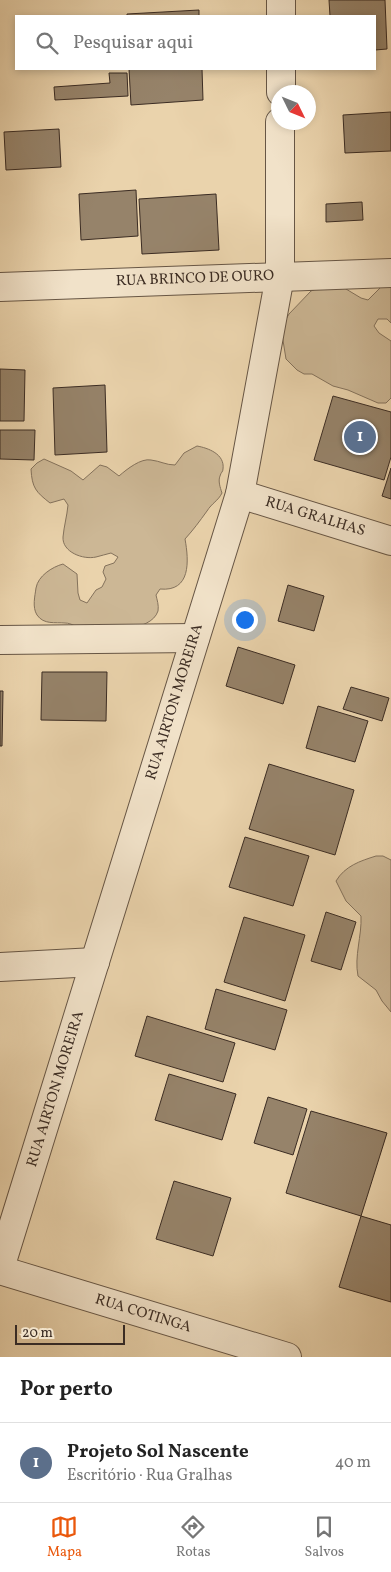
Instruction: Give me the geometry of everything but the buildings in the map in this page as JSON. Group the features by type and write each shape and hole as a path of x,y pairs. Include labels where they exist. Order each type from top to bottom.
{"street":[{"path":"281,0 281,15"},
{"path":"280,85 281,70"},
{"name":"RUA AIRTON MOREIRA","path":"0,1269 240,494 280,276 280,130"},
{"name":"RUA BRINCO DE OURO","path":"0,287 391,273"},
{"name":"RUA GRALHAS","path":"240,494 391,541"},
{"path":"0,640 195,638"},
{"path":"0,967 95,962"},
{"name":"RUA COTINGA","path":"0,1269 287,1357"}],"shaded area":[{"path":"391,281 391,323 387,319 378,319 374,326 379,333 391,341 391,398 386,403 378,403 348,390 333,386 312,374 304,374 286,359 281,328 289,314 311,291 326,285 341,286 368,300 385,283"},
{"path":"197,446 211,450 221,459 223,470 219,482 222,493 185,539 186,573 178,586 170,589 160,589 156,595 158,611 154,618 136,627 102,630 83,629 70,624 50,622 40,618 35,609 35,594 37,584 46,573 54,567 63,564 77,574 80,600 87,603 96,590 102,587 106,579 103,572 105,566 114,563 118,557 111,553 91,558 85,557 74,554 66,547 63,537 68,505 64,499 50,503 41,496 32,481 31,469 44,459 71,471 83,480 100,465 107,467 119,476 134,465 147,460 175,465 184,453"},
{"path":"376,856 383,856 391,860 391,1012 376,990 358,976 357,961 361,916 346,901 336,881 348,868"}],"place":[{"name":"Projeto Sol Nascente","path":"360,437"}]}
